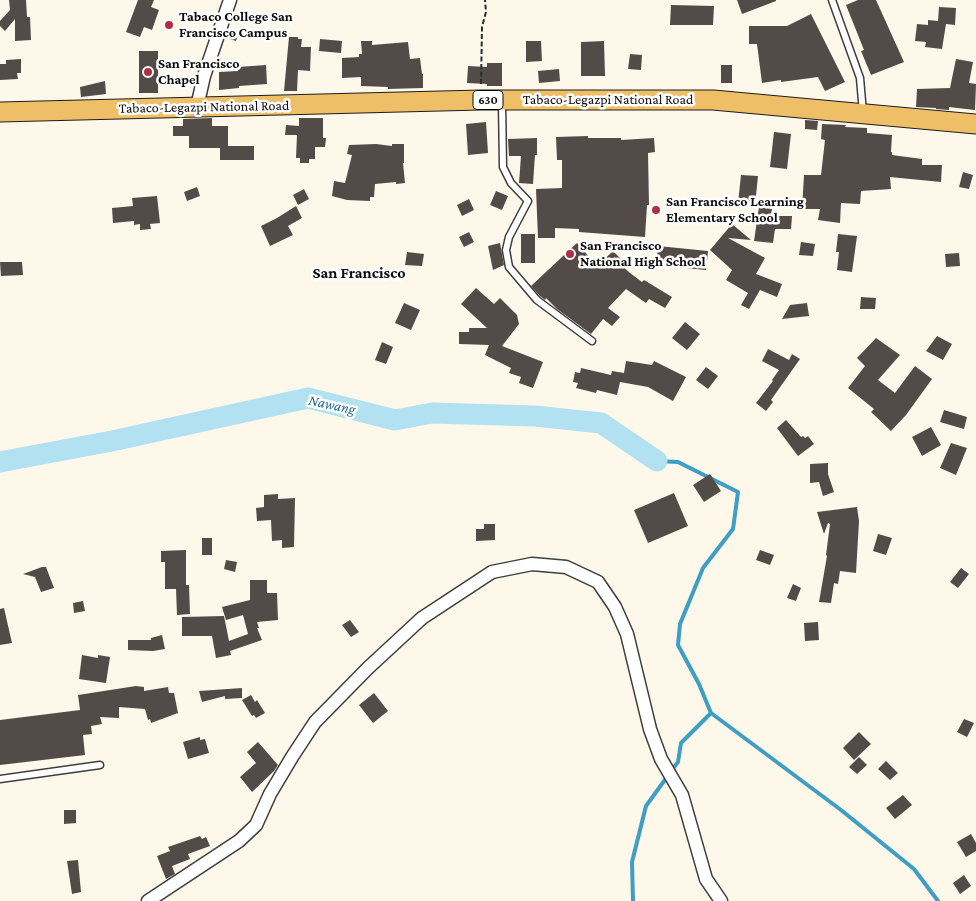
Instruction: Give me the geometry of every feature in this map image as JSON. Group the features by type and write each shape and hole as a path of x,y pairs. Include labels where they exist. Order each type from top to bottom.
{"main road":[{"name":"Tabaco-Legazpi National Road","path":"0,112 481,100 712,100 976,124"}],"street":[{"path":"197,107 204,76 230,0"},
{"path":"148,901 239,842 256,825 270,794 316,722 368,668 422,618 492,572 532,564 566,566 598,582 615,607 627,634 650,729 661,759 682,795 706,879 721,901"}],"lane":[{"path":"832,0 860,78 863,114"},
{"path":"502,100 503,167 511,183 528,201 509,237 506,250 509,266 537,300 592,342"},
{"path":"0,779 100,765"}],"path":[{"path":"481,100 482,27 486,12 485,0"}],"building":[{"path":"9,0 26,0 27,17 30,17 31,40 15,41 15,19 5,31 0,26 0,21 10,10"},
{"path":"138,0 154,0 151,7 159,10 152,30 144,27 140,37 126,32"},
{"path":"737,0 776,0 776,1 742,14"},
{"path":"858,0 876,0 904,62 871,75 861,51 864,50 846,5"},
{"path":"671,5 714,6 713,25 670,25"},
{"path":"939,7 956,8 955,25 946,24 942,49 925,47 926,42 915,41 917,24 928,25 928,20 938,21"},
{"path":"811,14 845,82 825,91 818,77 762,83 757,44 749,44 749,26 787,26"},
{"path":"231,29 239,32 236,41 227,38"},
{"path":"289,37 302,39 301,47 311,47 310,71 298,70 297,91 284,91"},
{"path":"320,39 342,41 341,53 319,51"},
{"path":"361,41 372,41 372,45 408,42 410,59 420,58 423,88 388,89 388,87 361,86 361,77 342,78 342,58 359,57 359,54 362,54"},
{"path":"526,41 541,41 542,61 526,62"},
{"path":"604,41 605,76 581,76 581,42"},
{"name":"San Francisco Chapel","path":"139,51 158,51 158,93 139,93"},
{"path":"630,54 642,55 641,70 628,69"},
{"path":"21,59 21,73 17,73 18,79 0,80 0,64 6,64 6,60"},
{"path":"956,59 973,62 969,83 976,84 975,110 949,107 949,110 916,107 917,89 950,88"},
{"path":"487,63 502,63 502,86 467,83 468,66 487,67"},
{"path":"266,65 267,84 219,90 219,72 238,71 238,67"},
{"path":"721,65 732,65 732,83 721,83"},
{"path":"559,69 560,81 539,83 538,71"},
{"path":"105,81 106,94 81,97 80,87"},
{"path":"212,118 212,126 228,126 228,146 254,146 254,160 220,160 220,148 189,148 189,136 173,136 173,126 183,126 183,119"},
{"path":"299,118 323,118 323,138 326,138 325,147 315,147 315,159 309,159 309,163 300,163 300,158 296,158 297,135 285,135 286,125 299,126"},
{"path":"805,120 818,121 817,130 805,129"},
{"path":"486,122 488,153 468,155 466,124"},
{"path":"822,124 867,128 867,133 892,135 892,155 922,159 922,165 942,165 941,182 890,177 891,189 861,191 860,204 841,203 840,223 818,220 820,209 802,209 804,175 821,175 825,140 821,139"},
{"path":"774,132 791,134 787,169 770,167"},
{"path":"588,136 588,138 621,138 621,140 654,138 655,152 648,153 649,205 647,205 645,237 579,232 579,229 555,228 555,238 538,238 536,189 562,188 562,160 557,160 556,137"},
{"path":"537,138 533,184 519,183 521,156 509,156 508,139"},
{"path":"376,144 392,146 392,144 404,144 405,183 375,184 374,197 370,197 370,201 347,200 332,196 334,181 345,183 352,155 347,154 349,145"},
{"path":"963,172 973,175 969,189 959,187"},
{"path":"741,175 758,176 755,205 738,203"},
{"path":"197,187 200,196 187,201 184,192"},
{"path":"304,189 309,199 298,205 293,195"},
{"path":"496,191 508,196 502,210 490,205"},
{"path":"157,196 160,223 150,224 151,229 140,230 140,224 134,225 134,221 113,223 112,208 133,206 132,198"},
{"path":"469,199 474,210 462,216 457,205"},
{"path":"296,206 302,218 288,226 293,235 270,246 261,226"},
{"path":"759,207 772,209 771,216 792,216 791,229 775,229 773,243 754,241"},
{"path":"732,224 751,240 728,238 765,258 756,274 782,284 777,297 760,290 749,309 741,305 748,293 726,280 732,270 710,250"},
{"path":"469,232 474,242 464,247 459,237"},
{"path":"521,234 535,234 535,263 521,263"},
{"path":"838,234 857,236 852,272 837,270"},
{"path":"801,242 815,244 813,256 799,255"},
{"path":"500,243 504,265 493,270 488,246"},
{"path":"577,243 597,266 613,251 622,260 619,263 630,273 642,282 644,280 672,297 665,308 649,299 646,303 626,289 608,308 620,317 612,326 603,319 591,334 557,309 546,298 545,300 540,296 531,286"},
{"path":"658,246 708,251 706,270 656,265"},
{"path":"407,252 424,254 422,266 405,265"},
{"path":"959,253 960,266 946,267 945,254"},
{"path":"0,262 22,262 23,275 1,276"},
{"path":"476,288 494,304 500,298 517,315 519,324 502,346 543,362 533,388 519,383 521,377 509,373 511,368 485,355 489,345 459,344 459,332 469,332 469,328 487,328 461,304"},
{"path":"861,297 876,298 875,309 860,309"},
{"path":"404,303 420,310 411,330 395,323"},
{"path":"807,303 809,316 782,319 790,305"},
{"path":"685,322 700,334 687,350 672,338"},
{"path":"937,336 952,344 943,360 926,351"},
{"path":"876,338 900,355 878,380 895,393 915,366 932,379 906,415 891,431 871,412 874,409 848,388 865,366 857,358"},
{"path":"382,342 393,347 386,364 375,360"},
{"path":"768,349 789,360 792,354 800,359 771,400 773,402 766,411 756,403 779,370 762,361"},
{"path":"626,361 652,365 654,361 686,377 673,401 648,387 620,382 617,395 597,390 596,393 576,388 578,383 573,382 575,372 580,373 581,368 611,375 612,371 624,373"},
{"path":"706,367 718,376 708,389 696,380"},
{"path":"944,410 967,417 964,429 940,422"},
{"path":"786,420 801,437 805,438 808,436 814,444 798,456 777,428"},
{"path":"931,427 941,445 922,456 912,437"},
{"path":"951,443 967,448 956,475 940,468"},
{"path":"828,463 828,474 834,492 823,496 819,482 810,483 810,464"},
{"path":"710,474 721,491 704,502 693,485"},
{"path":"674,493 688,526 648,543 634,510"},
{"path":"278,494 278,499 295,498 294,547 282,548 282,540 272,541 271,520 257,521 256,508 264,507 264,495"},
{"path":"857,507 859,521 856,573 840,571 838,584 834,583 831,603 819,602 830,524 828,523 824,534 817,512"},
{"path":"484,524 495,524 495,540 476,541 476,529 484,529"},
{"path":"878,534 892,538 886,555 873,551"},
{"path":"202,538 212,538 212,555 202,555"},
{"path":"186,550 186,585 189,585 190,614 177,615 176,589 165,589 165,562 161,562 161,551"},
{"path":"760,550 774,555 770,565 756,560"},
{"path":"226,560 237,562 235,572 224,569"},
{"path":"46,567 54,588 41,592 35,577 23,574"},
{"path":"961,568 969,574 958,588 950,582"},
{"path":"250,580 267,580 267,593 277,593 278,620 257,622 259,628 257,628 262,640 230,651 231,655 216,658 212,636 182,636 182,617 224,616 229,641 248,634 243,615 226,620 222,607 250,600"},
{"path":"793,584 801,588 796,601 787,598"},
{"path":"83,601 85,611 74,613 73,603"},
{"path":"4,608 12,643 0,645 0,609"},
{"path":"350,620 359,632 351,637 342,625"},
{"path":"818,622 819,640 805,641 804,623"},
{"path":"162,635 165,649 153,651 128,650 128,640 151,640 151,638"},
{"path":"82,655 98,658 98,655 110,657 106,683 79,679"},
{"path":"136,686 144,687 144,691 168,687 169,693 174,693 178,713 151,723 150,719 148,720 145,709 119,707 119,718 100,717 102,724 91,726 92,734 83,735 85,755 0,765 0,720 80,710 78,695"},
{"path":"242,688 242,698 225,699 225,696 202,702 199,691"},
{"path":"374,693 388,711 373,723 359,705"},
{"path":"251,695 255,702 257,700 265,713 256,718 254,715 252,716 242,700"},
{"path":"964,719 974,723 967,737 957,732"},
{"path":"859,732 871,744 854,760 843,748"},
{"path":"200,737 200,740 205,739 209,753 188,759 183,742"},
{"path":"258,742 278,765 252,792 240,777 256,763 247,752"},
{"path":"859,757 867,765 857,774 849,767"},
{"path":"886,761 898,773 890,780 878,769"},
{"path":"903,795 912,805 895,819 886,808"},
{"path":"64,810 76,810 76,823 64,824"},
{"path":"971,834 976,843 976,851 966,857 957,842"},
{"path":"200,836 202,839 206,837 210,846 188,854 190,859 172,866 175,874 166,879 157,856 170,851 168,847"},
{"path":"78,860 81,892 72,894 67,861"},
{"path":"964,875 971,886 960,894 953,883"}],"waterway":[{"name":"Nawang","path":"0,462 112,441 308,398 395,420 432,413 535,416 601,423 657,461"},
{"path":"657,461 678,462 738,492 733,529 703,568 680,624 678,645 699,684 711,713 681,743 678,762 671,771"},
{"path":"711,713 841,810 914,869 938,901"},
{"path":"633,901 632,862 646,806 667,777"}],"place":[{"name":"Tabaco College San Francisco Campus","path":"169,25"},
{"name":"San Francisco Chapel","path":"148,72"},
{"name":"San Francisco Learning Elementary School","path":"656,210"},
{"name":"San Francisco National High School","path":"570,254"}],"district":[{"name":"San Francisco","path":"359,273"}]}
